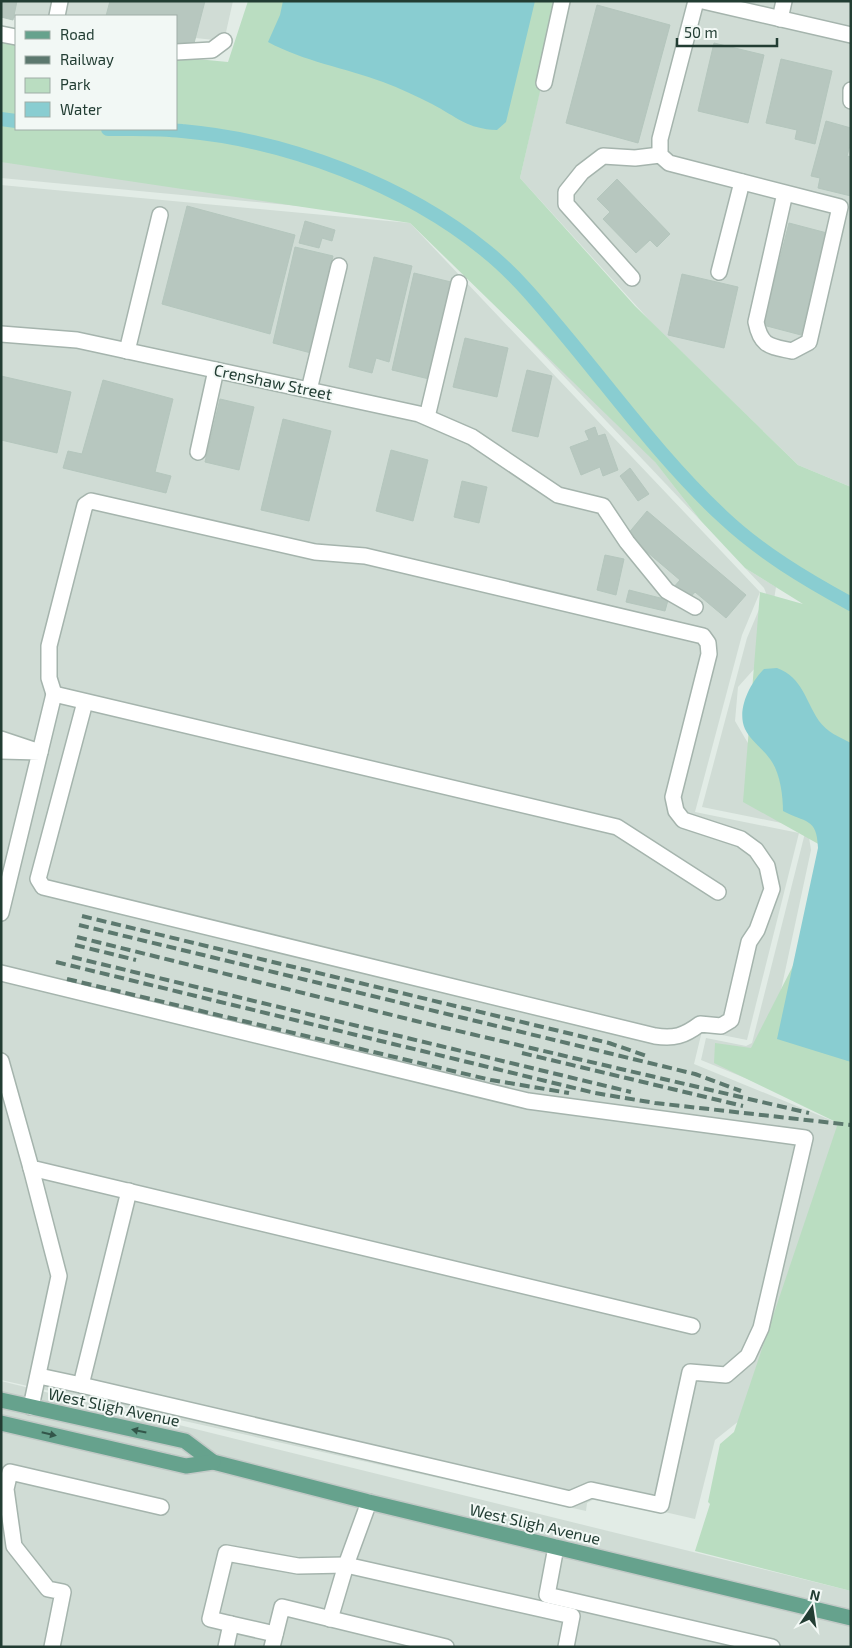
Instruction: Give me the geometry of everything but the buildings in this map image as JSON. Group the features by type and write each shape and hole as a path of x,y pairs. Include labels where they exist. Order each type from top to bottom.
{"main road":[{"name":"West Sligh Avenue","path":"1,1400 185,1441 213,1462 369,1502 851,1618"},
{"name":"West Sligh Avenue","path":"1,1424 186,1466 213,1462"}],"street":[{"path":"57,15 60,1"},
{"path":"544,83 562,1"},
{"path":"696,1 660,139 660,155 669,163 840,207 809,342 792,351 769,346 759,338 756,322 785,193"},
{"path":"703,1 851,35"},
{"path":"780,19 784,1"},
{"path":"1,34 15,36"},
{"path":"178,52 212,50 224,41"},
{"path":"851,90 851,101"},
{"path":"632,278 566,204 566,192 582,172 603,156 635,158 660,155"},
{"path":"719,272 742,182"},
{"path":"127,351 160,215"},
{"path":"309,390 339,266"},
{"path":"427,417 459,283"},
{"name":"Crenshaw Street","path":"1,334 77,340 427,417 472,437 558,495 603,506 627,542 667,591 696,607"},
{"path":"198,452 216,370"},
{"path":"1,913 54,694 49,678 49,646 85,505 91,502 315,552 365,556 702,636 708,643 709,654 673,797 676,811 683,820 741,839 756,850 767,866 772,889 757,930 749,942 731,1020 721,1026 700,1024 685,1034 673,1038 654,1036 43,887 38,878 85,702"},
{"path":"54,694 617,828 718,892"},
{"path":"1,739 40,752"},
{"path":"1,750 40,752"},
{"path":"1,973 528,1101 805,1138 761,1328 748,1356 726,1375 690,1372 661,1505 590,1490 570,1499 39,1376"},
{"path":"1,1061 59,1276 31,1407"},
{"path":"31,1168 692,1326"},
{"path":"81,1385 129,1191"},
{"path":"52,1647 63,1592 48,1589 14,1546 6,1490 10,1472 161,1507"},
{"path":"330,1619 346,1565 369,1502"},
{"path":"546,1602 556,1547"},
{"path":"446,1647 282,1607 274,1641 231,1624 210,1619 226,1552 298,1566 346,1565 546,1602 739,1643 772,1647"},
{"path":"546,1602 572,1616 566,1647"},
{"path":"226,1647 231,1624"}],"shaded area":[{"path":"1,1 233,1 224,41 178,36 178,15 15,15 15,18 1,17"},
{"path":"569,1 851,1 851,487 798,465 652,323 520,178 551,41"},
{"path":"1,137 383,214 1,178"},
{"path":"1,185 410,223 760,592 742,635 695,812 799,833 747,1040 702,1031 694,1064 838,1123 778,1390 715,1440 695,1519 604,1498 596,1498 587,1503 586,1511 1,1380"},
{"path":"443,249 618,414 701,521"},
{"path":"745,568 776,587 765,657 738,687 735,721 759,762 808,831 811,850 771,1037 840,1117 701,1060 706,1038 746,1046 752,1043 805,833 801,827 702,807 747,638 766,593 764,588"},
{"path":"1,1381 851,1591 851,1647 1,1647"}],"green space":[{"path":"248,1 561,1 520,178 635,306 798,465 851,487 851,1591 695,1551 710,1504 708,1502 720,1444 734,1432 838,1123 714,1063 715,1043 751,1048 847,860 743,802 760,592 803,604 745,568 701,521 655,462 410,223 1,162 1,39 15,40 15,130 178,130 178,57 228,62"}],"water":[{"path":"283,1 535,1 506,122 497,130 470,125 432,104 395,87 295,54 268,42 280,15"},
{"path":"777,668 786,672 798,684 822,725 851,743 851,1062 777,1039 818,848 817,838 812,826 808,822 783,811 782,791 776,770 767,755 747,733 743,721 742,713 746,696 754,681 764,669"}],"waterway":[{"path":"1,119 15,121"},
{"path":"173,130 222,136 262,144 303,156 382,186 454,227 497,260 528,291 660,451 722,516 784,564 851,604"}],"railway":[{"path":"82,916 609,1043 647,1056"},
{"path":"79,925 695,1074 741,1091"},
{"path":"77,937 424,1023 809,1113"},
{"path":"75,945 136,960"},
{"path":"72,957 631,1092"},
{"path":"56,962 595,1093 655,1103 851,1125"},
{"path":"67,979 491,1080 569,1093"},
{"path":"522,1053 743,1106"}]}
